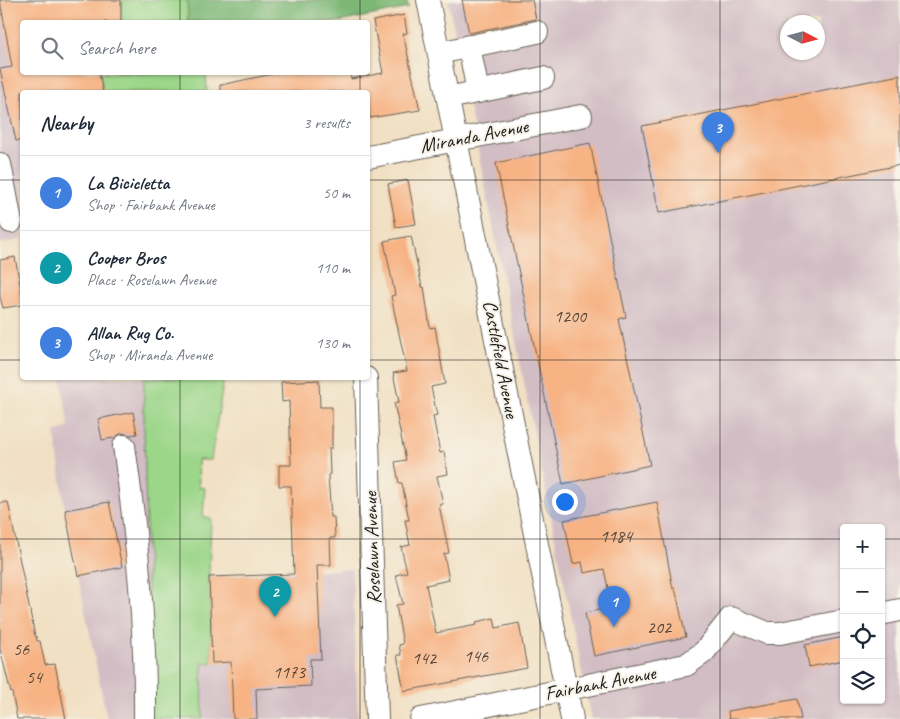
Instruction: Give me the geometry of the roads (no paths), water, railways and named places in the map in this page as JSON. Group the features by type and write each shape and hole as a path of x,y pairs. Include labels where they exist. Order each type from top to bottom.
{"street":[{"name":"Castlefield Avenue","path":"428,0 572,719"},
{"path":"439,53 537,32"},
{"path":"469,46 478,92"},
{"path":"448,98 542,78"},
{"name":"Miranda Avenue","path":"370,157 581,116"},
{"path":"0,164 11,222"},
{"name":"Roselawn Avenue","path":"366,380 377,719"},
{"path":"124,446 140,588 145,719"},
{"path":"885,613 900,610"},
{"name":"Fairbank Avenue","path":"421,719 686,665 704,652 731,618 767,633 780,633 840,622"}],"place":[{"name":"Allan Rug Co.","path":"718,153"},
{"name":"Cooper Bros","path":"275,617"},
{"name":"La Bicicletta","path":"614,627"}]}
